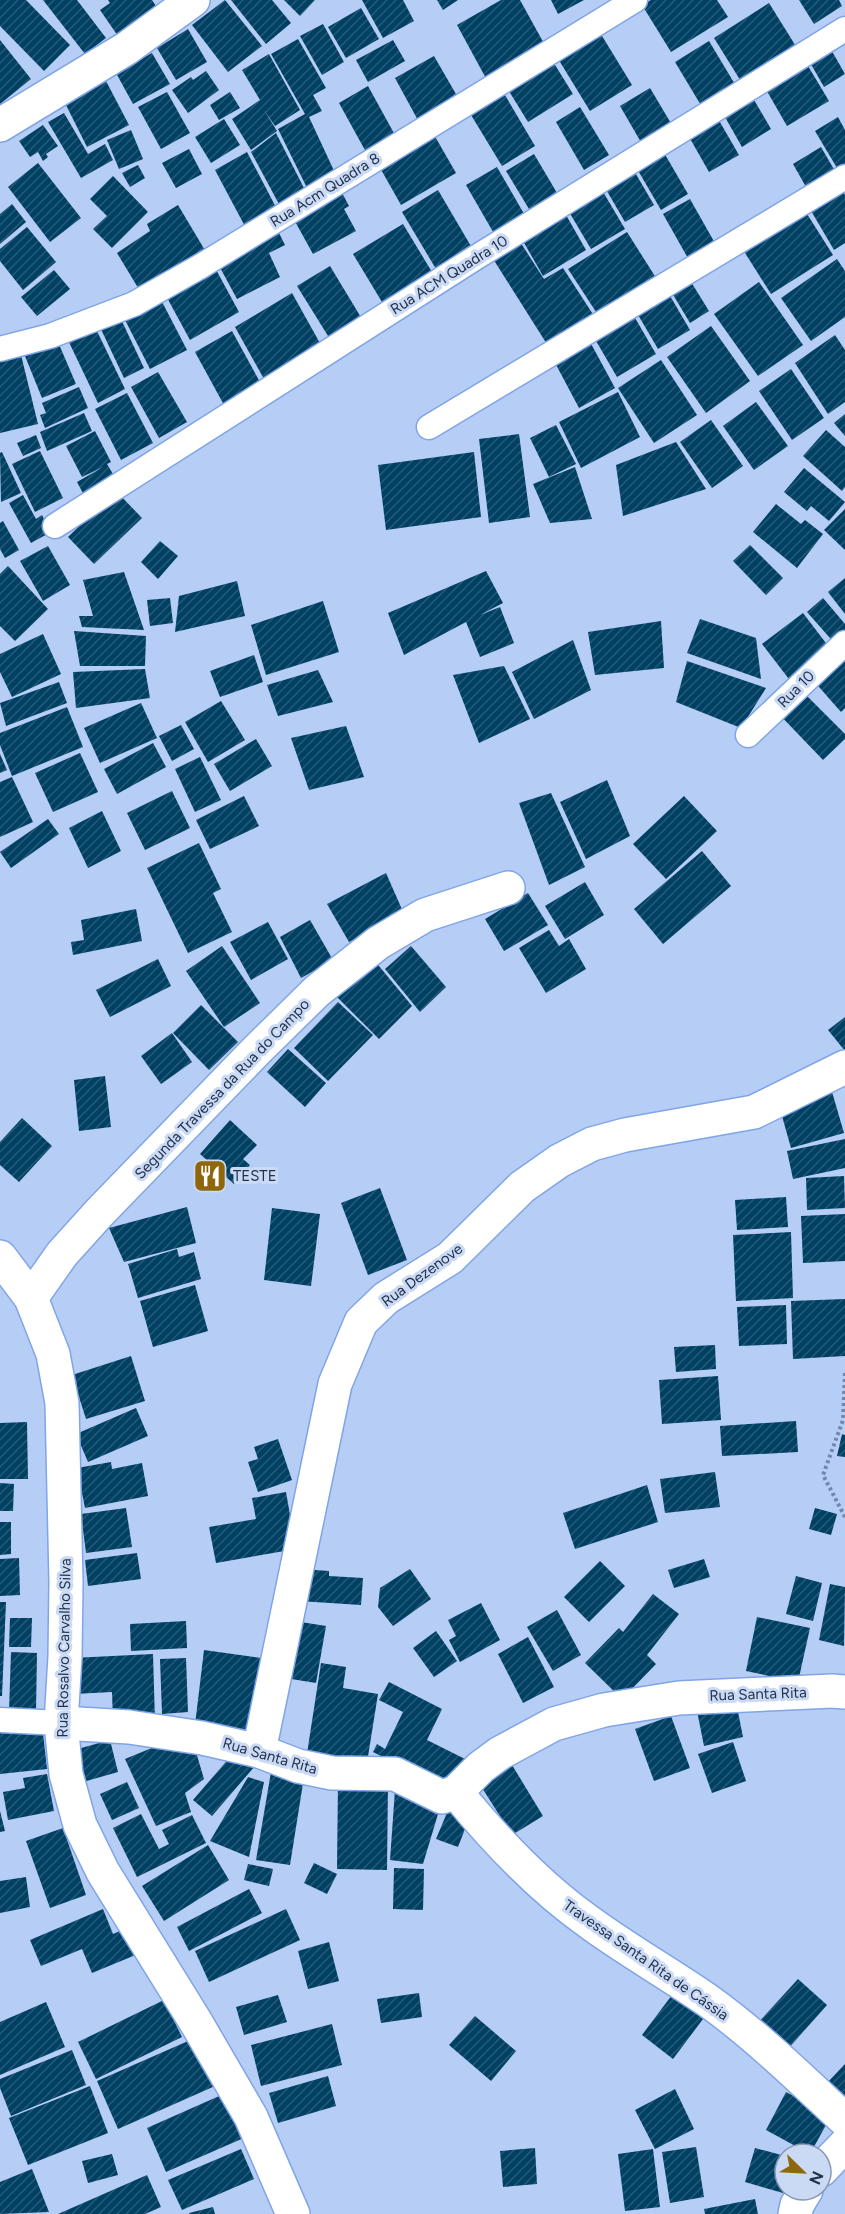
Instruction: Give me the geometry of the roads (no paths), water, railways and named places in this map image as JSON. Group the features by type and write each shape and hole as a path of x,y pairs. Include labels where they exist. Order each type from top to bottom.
{"street":[{"path":"0,125 127,48 193,0"},
{"name":"Segunda Travessa da Rua do Campo","path":"31,1298 62,1254 99,1213 317,991 378,943 425,915 508,888"},
{"name":"Rua Dezenove","path":"259,1751 335,1384 361,1322 386,1298 450,1258 522,1187 567,1157 592,1144 624,1135 754,1112 845,1067"},
{"name":"Rua Rosalvo Carvalho Silva","path":"3,1264 31,1298 53,1354 62,1403 66,1593 61,1723 66,1774 80,1825 102,1872 198,2024 251,2117 293,2214"},
{"name":"Rua Santa Rita","path":"61,1723 129,1727 202,1738 259,1751 298,1766 332,1773 395,1774 442,1797 456,1791 481,1767 500,1753 555,1724 604,1710 679,1698 845,1692"},
{"name":"Travessa Santa Rita de Cássia","path":"456,1791 490,1835 531,1875 588,1922 708,2001 781,2061 845,2120"},
{"path":"833,2158 845,2145"}],"lane":[{"name":"Rua Acm Quadra 8","path":"0,349 50,336 143,298 201,266 634,0"},
{"name":"Rua ACM Quadra 10","path":"55,526 465,265 845,29"},
{"path":"429,427 845,177"},
{"name":"Rua 10","path":"748,735 845,643"},
{"path":"0,1720 61,1723"}],"place":[{"name":"TESTE","path":"210,1176"}]}
